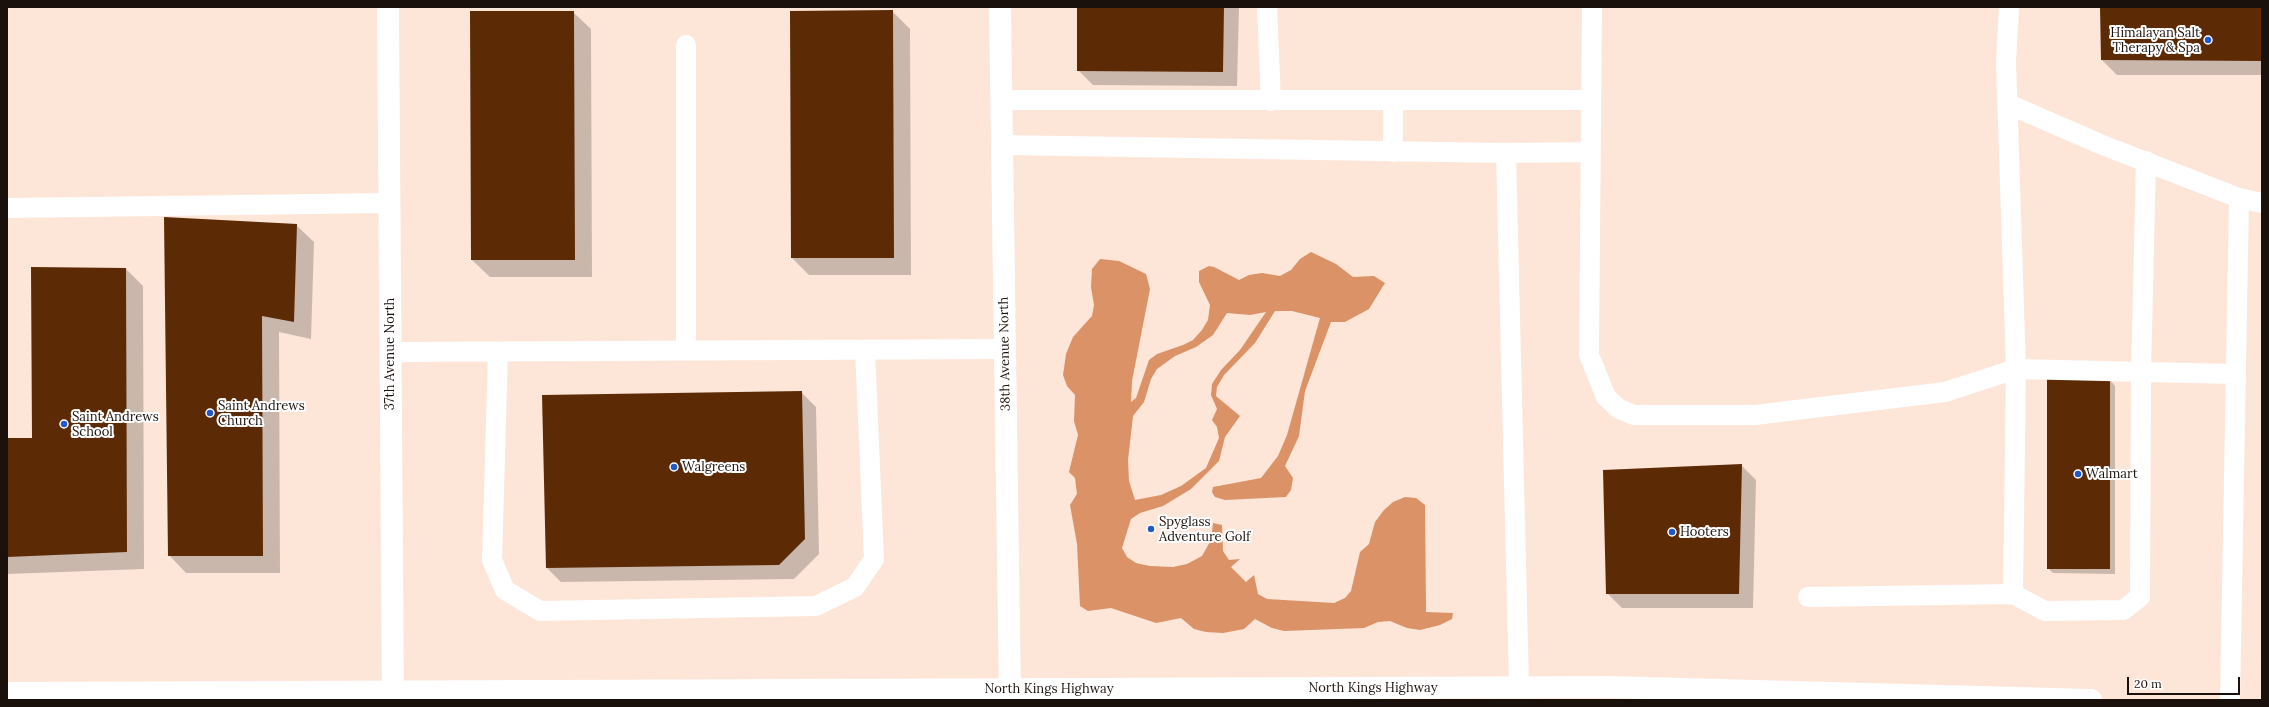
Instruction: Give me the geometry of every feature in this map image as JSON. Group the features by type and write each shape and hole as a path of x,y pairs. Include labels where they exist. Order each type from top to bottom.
{"main road":[{"name":"37th Avenue North","path":"388,7 393,696"},
{"name":"38th Avenue North","path":"1000,7 1010,694"},
{"name":"North Kings Highway","path":"7,694 393,696 1010,694 1519,687 1608,694 2091,700"}],"lane":[{"path":"1267,7 1271,101"},
{"path":"1592,7 1589,354 1606,397 1619,408 1634,415 1755,415 1945,392 2016,369 2235,374"},
{"path":"2009,7 2006,61 2016,369 2013,594"},
{"path":"686,45 686,350"},
{"path":"1001,100 1591,100"},
{"path":"1393,100 1393,152"},
{"path":"2008,104 2239,198 2262,203"},
{"path":"1002,145 1393,152 1591,152"},
{"path":"1506,153 1519,687"},
{"path":"1808,597 2013,594 2045,611 2123,610 2140,597 2141,372 2146,161"},
{"path":"2230,700 2239,198"},
{"path":"7,208 389,203"},
{"path":"390,352 1005,349"},
{"path":"498,352 492,560 504,590 540,611 816,606 855,587 874,559 865,350"}],"shaded area":[{"path":"1311,252 1336,264 1353,277 1374,276 1385,283 1369,309 1345,322 1331,322 1305,391 1299,436 1285,466 1293,478 1291,490 1286,497 1225,500 1215,497 1212,492 1213,487 1261,478 1278,456 1287,435 1320,318 1292,311 1275,311 1255,343 1224,375 1217,387 1216,396 1240,416 1225,437 1219,461 1191,489 1163,506 1140,513 1131,519 1122,548 1127,557 1136,563 1150,566 1173,567 1187,564 1202,556 1211,540 1213,523 1222,525 1223,551 1229,560 1240,559 1231,567 1246,582 1254,575 1258,594 1267,599 1334,603 1345,598 1351,591 1360,552 1369,544 1375,522 1384,510 1393,502 1405,497 1416,498 1425,505 1426,612 1453,613 1452,619 1440,625 1420,630 1407,628 1390,621 1378,622 1364,628 1284,631 1272,628 1255,619 1244,629 1223,633 1206,632 1194,629 1181,618 1156,623 1111,608 1088,611 1080,606 1077,544 1070,505 1077,494 1075,478 1069,472 1078,435 1074,421 1075,395 1067,386 1063,375 1066,354 1073,337 1092,316 1094,305 1091,287 1092,269 1100,259 1119,261 1146,274 1150,289 1132,381 1131,402 1136,398 1149,360 1157,354 1193,340 1208,320 1210,305 1199,282 1199,271 1209,266 1214,267 1239,280 1249,275 1262,273 1280,276 1291,270 1300,259","holes":["1266,312 1240,350 1221,370 1212,384 1211,395 1217,409 1212,420 1217,427 1219,438 1206,468 1181,486 1161,495 1135,500 1129,481 1128,460 1133,416 1144,402 1151,379 1157,369 1175,356 1196,347 1213,335 1227,313 1250,315"]}],"building":[{"path":"1077,7 1224,7 1223,72 1077,71"},
{"path":"2100,7 2262,7 2262,61 2101,60"},
{"path":"893,10 894,258 791,258 790,11"},
{"path":"470,11 574,11 575,260 471,260"},
{"path":"164,217 297,224 294,322 262,316 263,556 168,556"},
{"path":"31,267 126,268 127,552 7,557 7,438 32,438"},
{"name":"Walmart","path":"2047,379 2110,379 2110,569 2047,569"},
{"name":"Walgreens","path":"802,391 805,539 779,565 546,568 542,395"},
{"name":"Hooters","path":"1742,464 1739,594 1606,594 1603,470"}],"place":[{"name":"Himalayan Salt Therapy & Spa","path":"2208,40"},
{"name":"Saint Andrews Church","path":"210,413"},
{"name":"Saint Andrews School","path":"64,424"},
{"name":"Walgreens","path":"674,467"},
{"name":"Walmart","path":"2078,474"},
{"name":"Spyglass Adventure Golf","path":"1151,529"},
{"name":"Hooters","path":"1672,532"}]}
